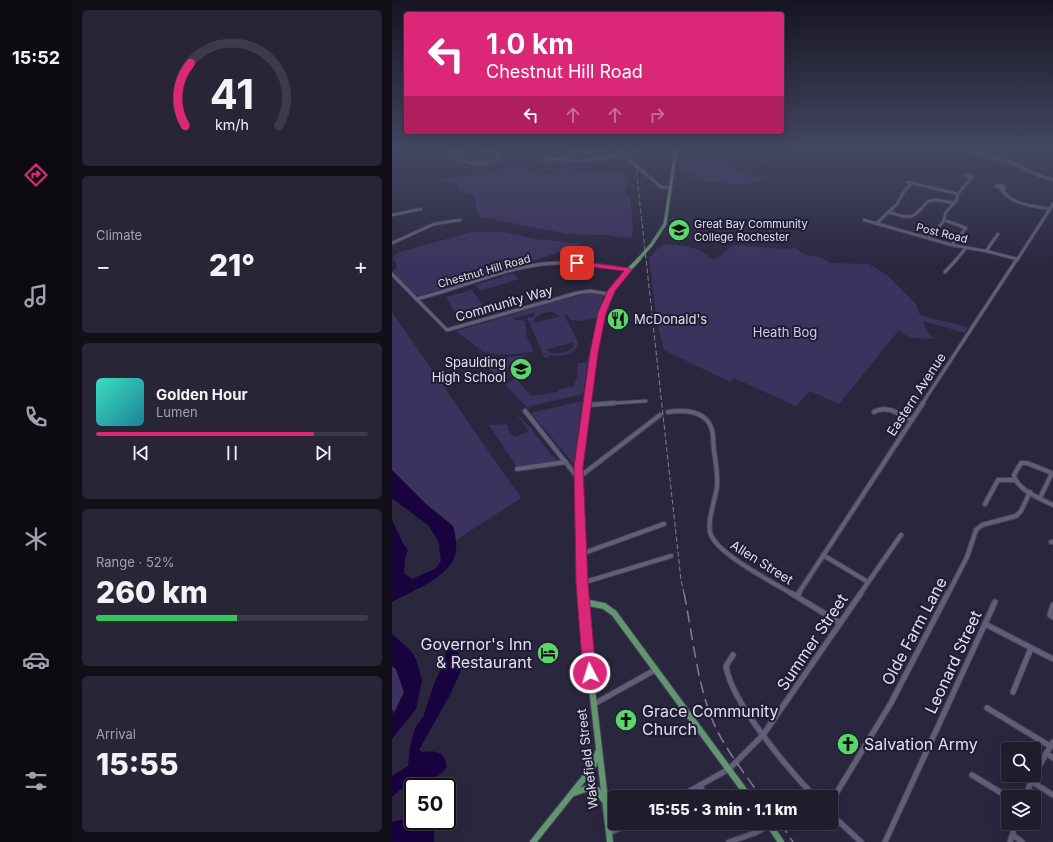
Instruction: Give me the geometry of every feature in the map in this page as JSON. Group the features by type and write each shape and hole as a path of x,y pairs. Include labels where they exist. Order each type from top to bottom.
{"main road":[{"name":"Wakefield Street","path":"610,842 593,705 582,583 578,478 597,334 603,308 609,294 656,239 666,222 670,188"},
{"path":"584,602 600,604 610,609 743,790"},
{"path":"533,842 594,764 599,751"},
{"path":"572,794 586,787 593,787 599,791 604,800"},
{"path":"773,830 781,842"}],"street":[{"path":"876,224 908,188"},
{"path":"932,188 958,194"},
{"path":"928,238 944,220 944,215 958,198 958,194 963,188"},
{"path":"1001,189 1005,195 1015,200 1050,209"},
{"path":"888,212 910,217 916,215 928,201 936,200 954,203"},
{"name":"Eastern Avenue","path":"797,596 1053,204"},
{"path":"392,215 422,209"},
{"path":"392,243 437,224 450,220 460,220"},
{"name":"Post Road","path":"864,220 952,245 986,251 1017,259"},
{"path":"944,220 966,228 952,245"},
{"path":"986,251 998,234"},
{"path":"944,272 966,248"},
{"name":"Chestnut Hill Road","path":"416,299 514,270 544,264 577,263 629,270"},
{"path":"392,274 416,299"},
{"name":"Community Way","path":"416,299 447,330 568,296 587,292 609,294"},
{"path":"587,405 646,401"},
{"path":"874,412 882,408 912,420"},
{"name":"Allen Street","path":"668,412 683,410 692,412 706,419 711,427 718,475 709,526 710,534 715,543 734,558 840,623"},
{"path":"525,411 578,478 652,419 660,415"},
{"path":"517,469 566,462"},
{"path":"1014,480 1014,475 1022,462 1052,473 1040,498"},
{"path":"985,504 998,480 1014,480 1030,492 1053,505"},
{"name":"Olde Farm Lane","path":"838,790 890,703 965,561 976,530 982,525 1016,516 1021,511 1030,492"},
{"path":"581,554 664,524"},
{"name":"Summer Street","path":"691,790 729,769 763,735 901,535"},
{"path":"824,555 868,582"},
{"path":"582,583 671,556"},
{"name":"Leonard Street","path":"885,842 994,602"},
{"path":"1052,616 1053,605"},
{"path":"985,624 1053,659"},
{"path":"1013,692 1031,648"},
{"path":"733,655 726,666 728,678 763,735 808,790"},
{"path":"593,705 655,670"},
{"path":"987,708 1052,744 1041,762"},
{"path":"1046,753 1053,758"},
{"path":"972,775 1001,793"},
{"path":"1033,782 1053,795"},
{"path":"700,785 702,790"},
{"path":"838,821 861,842"},
{"path":"609,834 617,830"},
{"path":"729,842 760,830"},
{"path":"1010,842 1014,830"},
{"path":"1012,835 1022,842"}],"green space":[{"path":"626,188 624,192 630,197 633,226 632,237 625,238 608,235 568,234 481,217 476,209 474,197 457,189"},
{"path":"472,232 503,232 535,239 582,244 519,266 420,296 408,289 393,271 397,267 392,258 399,252"},
{"name":"Heath Bog","path":"666,244 693,248 715,259 729,247 735,245 787,249 795,247 803,254 822,258 831,263 869,264 887,275 916,304 920,315 967,327 965,333 923,321 927,331 934,339 910,337 899,330 839,404 810,391 796,406 734,378 730,382 664,350 657,322 649,258 657,249"},
{"path":"513,273 519,279 480,291 475,285"},
{"path":"472,290 486,310 459,319 446,297"},
{"path":"591,293 604,295 597,318 579,321 571,320 567,315 564,315 578,342 577,347 571,353 557,356 548,355 549,357 545,358 527,318 531,318 535,315 534,313 514,318 515,320 524,320 523,321 526,322 525,325 527,328 525,333 534,351 531,352 505,355 483,352 456,331 538,307 551,302","holes":["552,312 561,316 533,323 536,317 540,314","574,342 573,347 563,353 556,354 546,350"]},
{"path":"392,312 521,498 456,540 453,526 426,504 392,470"},
{"path":"528,355 507,365 509,367 502,371 505,373 497,377 479,358 498,358"},
{"path":"589,355 583,394 527,407 508,388 506,384 516,378 531,396 558,392 558,390 574,386 577,378 578,363 587,363"},
{"path":"582,401 574,463 573,463 531,413"},
{"path":"520,417 531,428 552,456 559,461 518,468 489,425 507,424 509,427 507,428 514,437 529,431 520,419 517,419"},
{"path":"392,666 396,669 404,692 393,714 392,709"}],"shaded area":[{"path":"392,470 426,504 453,526 456,538 456,551 453,560 440,575 392,602 392,520 408,550 405,558 404,573 412,579 435,569 441,561 440,545 429,526 392,498"},
{"path":"392,634 411,651 416,659 422,680 416,709 392,739 392,709 394,714 404,692 396,669 392,666"},
{"path":"452,642 459,654 461,670 451,693 419,750 422,752 439,753 444,757 447,767 438,776 430,778 404,778 404,787 392,797 392,776 408,766 410,746 415,728 423,717 434,684 446,658 444,645"},
{"path":"404,819 404,830 434,830 434,842 392,842 392,822"}],"railway":[{"path":"638,188 681,580 684,594"},
{"path":"684,593 702,689 712,719 728,749 756,790"},
{"path":"785,830 793,842"}],"place":[{"name":"Great Bay Community College Rochester","path":"679,230"},
{"name":"McDonald's","path":"618,319"},
{"name":"Spaulding High School","path":"521,369"},
{"name":"Governor's Inn & Restaurant","path":"548,653"},
{"name":"Grace Community Church","path":"626,720"},
{"name":"Salvation Army","path":"848,744"}],"route":[{"path":"577,263 629,270 611,290 604,304 597,334 578,467 582,583 590,673"}]}
